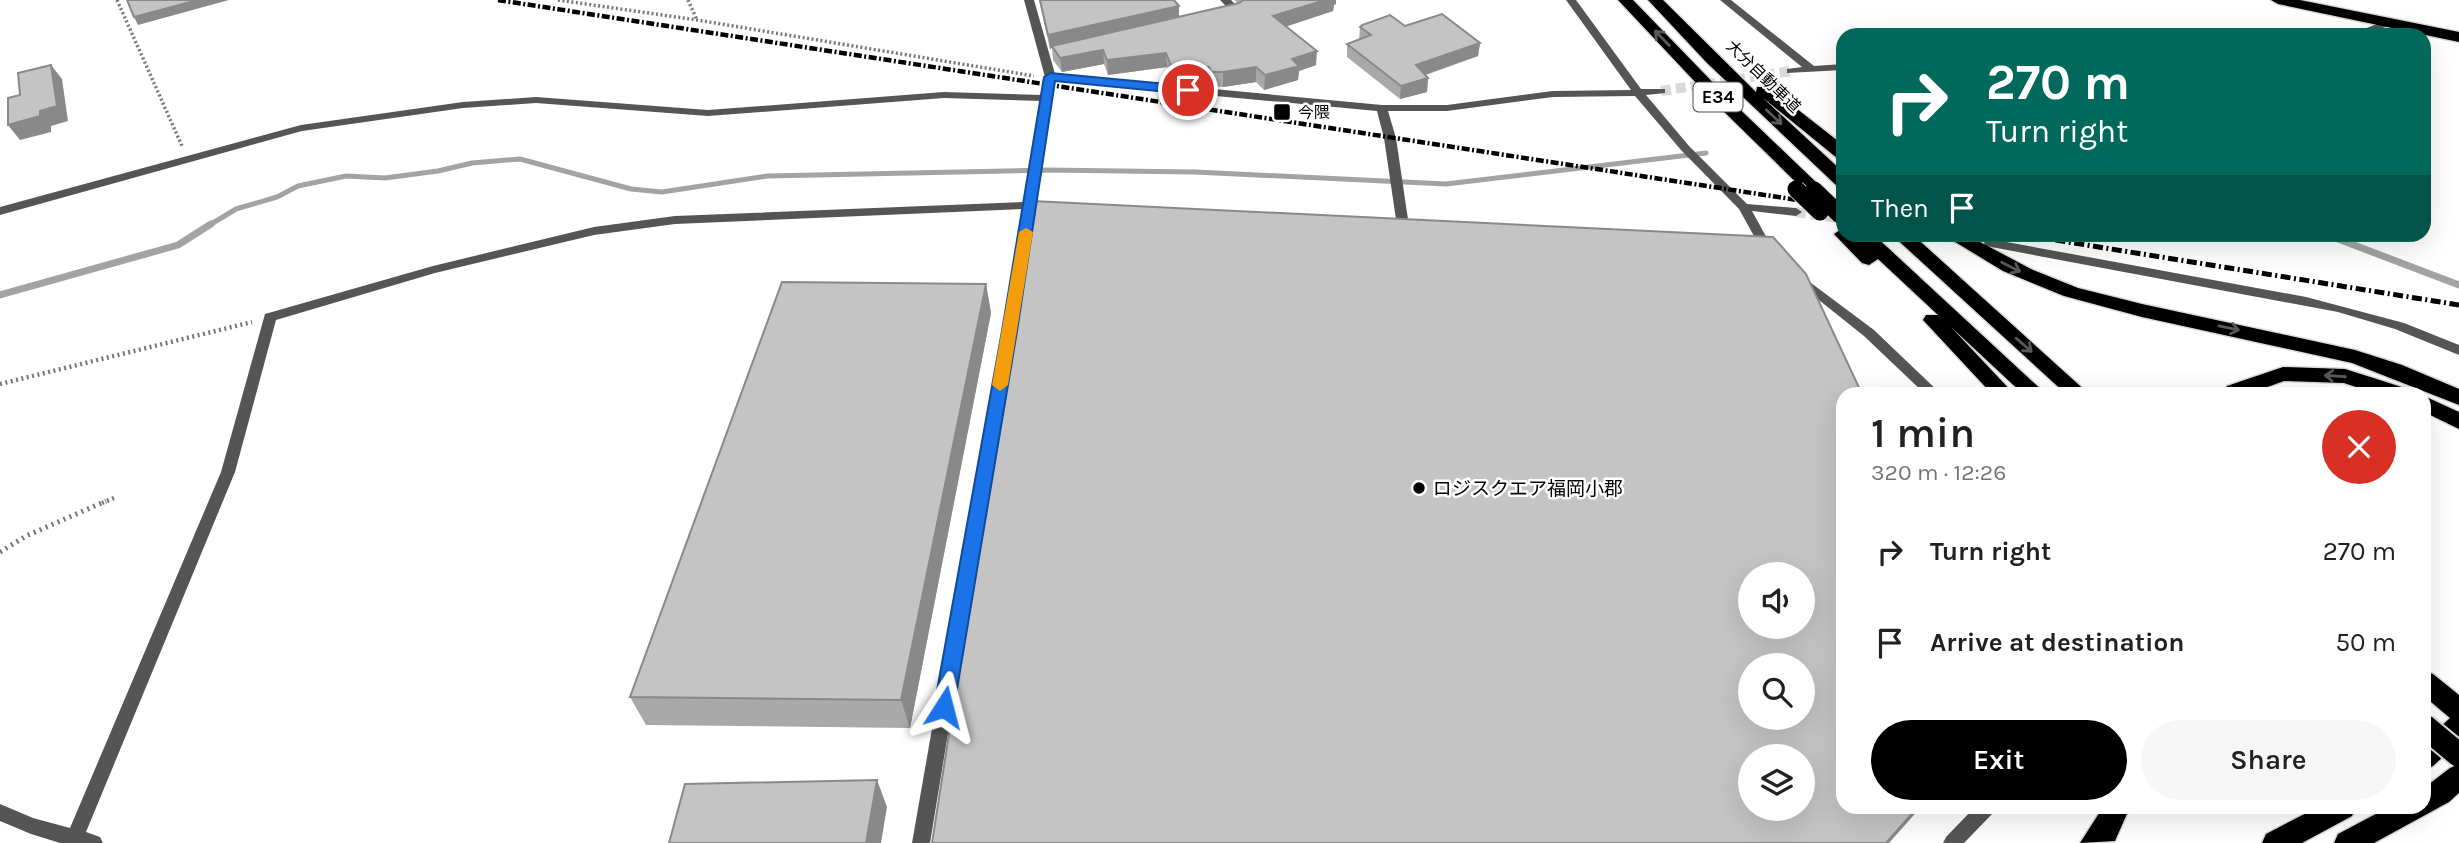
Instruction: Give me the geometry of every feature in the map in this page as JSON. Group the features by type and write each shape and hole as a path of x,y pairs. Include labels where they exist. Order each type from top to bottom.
{"highway":[{"name":"E34","path":"1625,0 1685,63 1727,120 1805,190"},
{"name":"大分自動車道","path":"1655,0 1713,60 1836,175"},
{"path":"1662,0 1738,69 1836,148"},
{"path":"2278,0 2413,28"},
{"path":"2431,32 2459,37"},
{"path":"1805,190 1820,212 1836,227"},
{"path":"1805,190 1836,212"},
{"path":"1851,242 1953,339 1998,387"},
{"path":"1871,242 2028,387"},
{"path":"1909,242 2071,387"},
{"path":"1965,242 2015,270 2068,291 2142,312 2230,328 2356,357 2425,382 2459,398"},
{"path":"2246,387 2283,374 2345,376 2379,387"},
{"path":"2431,407 2459,421"},
{"path":"2431,687 2459,710"},
{"path":"2431,752 2459,726"},
{"path":"2431,732 2459,755"},
{"path":"2431,798 2459,776"},
{"path":"2094,843 2105,832 2114,814"},
{"path":"2276,843 2330,814"},
{"path":"2348,843 2401,814"}],"street":[{"path":"921,843 1034,213 1050,77 1029,0"},
{"path":"1214,18 1238,12 1225,0"},
{"path":"1571,0 1638,93 1685,148 1744,206 1769,255 1869,333 1927,387"},
{"path":"1725,0 1811,69"},
{"path":"2373,28 2387,23"},
{"path":"1044,56 1057,54"},
{"path":"1791,71 1836,67"},
{"path":"1050,77 1382,108 1447,108 1553,94 1661,91"},
{"path":"0,211 301,128 352,119 505,102 569,101 708,113 944,95 1048,99"},
{"path":"1382,108 1390,138 1404,233"},
{"path":"1744,206 1796,212"},
{"path":"72,840 228,472 270,317 433,270 594,231 675,220 1034,213"},
{"path":"1390,233 1418,234"},
{"path":"1990,243 2303,299 2385,321 2431,337 2459,351"},
{"path":"1804,283 1815,307"},
{"path":"0,812 31,827 72,840 94,843"},
{"path":"1952,843 1980,814"}],"path":[{"path":"117,0 187,159"},
{"path":"558,0 1050,77"},
{"path":"688,0 697,20"},
{"path":"0,384 270,317"},
{"path":"0,552 26,536 114,498"}],"building":[{"path":"127,0 198,0 134,17"},
{"path":"1040,0 1174,0 1179,6 1048,35"},
{"path":"1244,0 1325,0 1273,16 1317,51 1292,59 1299,66 1265,75 1256,67 1223,72 1211,72 1209,67 1172,68 1166,53 1107,60 1103,50 1060,58 1052,46 1239,3"},
{"path":"1442,14 1480,43 1416,65 1428,78 1401,86 1347,44 1371,35 1360,27 1362,25 1390,15 1405,26"},
{"path":"51,65 57,106 40,111 40,116 8,125 8,98 20,95 18,73"},
{"name":"ロジスクエア福岡小郡","path":"1032,201 1773,237 1806,274 1859,387 1836,387 1836,814 1912,814 1886,843 932,843"},
{"path":"782,282 986,284 901,700 630,697"},
{"path":"877,780 866,843 669,843 685,784"}],"waterway":[{"path":"208,226 236,209 277,197 298,186 346,176 385,178 438,171 472,163 520,159 631,189 662,192 767,176 1048,170 1195,172 1446,184 1706,153"},
{"path":"0,295 178,245 211,224"},
{"path":"2346,242 2459,285"}],"tunnel":[{"path":"1661,91 1791,71"},
{"path":"1796,212 1836,218"},
{"path":"1984,242 1990,243"}],"railway":[{"path":"498,0 1836,206"},
{"path":"2068,242 2459,305"}],"slow traffic":[{"path":"1000,385 1026,232"}],"place":[{"name":"今隈","path":"1282,112"},
{"name":"ロジスクエア福岡小郡","path":"1419,488"}],"route":[{"path":"944,707 1010,331 1050,77 1188,90"}]}
